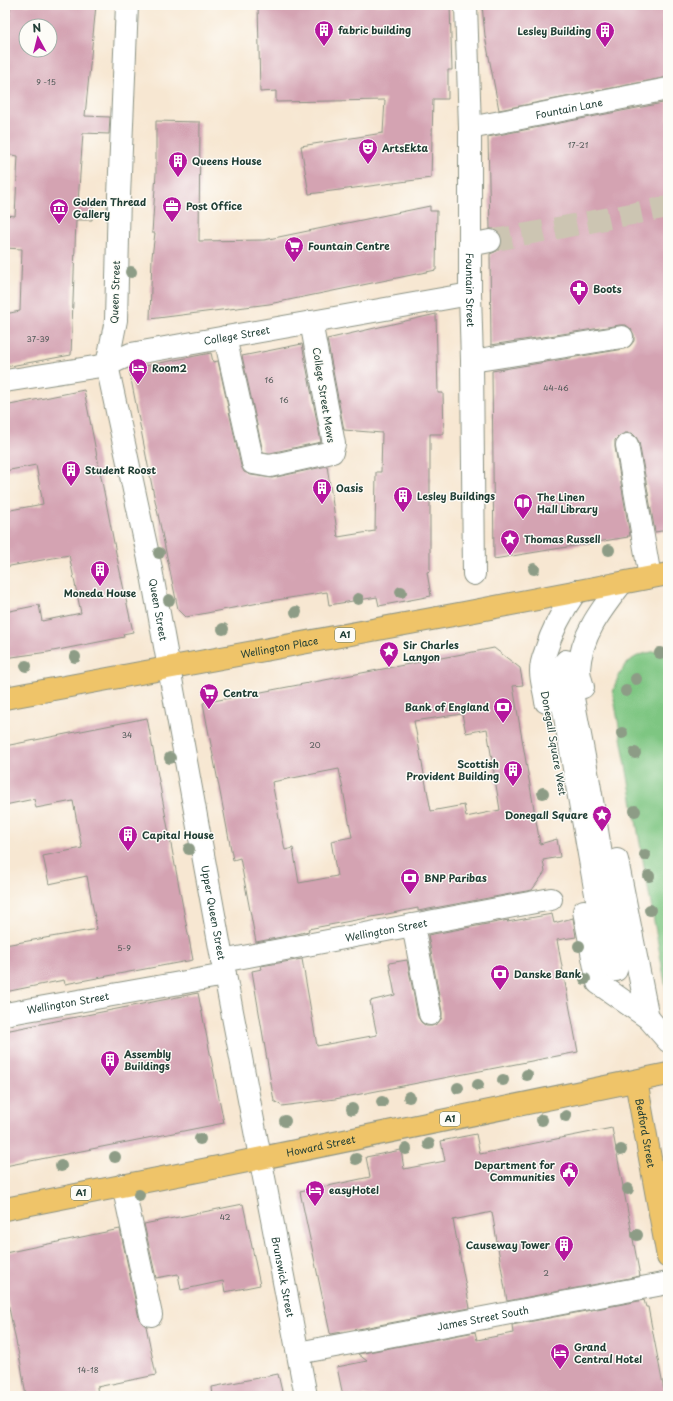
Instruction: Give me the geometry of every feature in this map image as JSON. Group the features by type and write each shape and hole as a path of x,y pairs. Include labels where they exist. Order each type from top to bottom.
{"main road":[{"name":"A1","path":"576,591 621,584 659,575"},
{"name":"Wellington Place","path":"5,698 168,666 576,591"},
{"name":"A1","path":"636,1081 668,1074"},
{"name":"Howard Street","path":"5,1209 636,1081"},
{"name":"Bedford Street","path":"636,1081 668,1257"}],"street":[{"name":"Queen Street","path":"127,5 119,196 116,320 107,364 150,564 168,666"},
{"name":"Fountain Street","path":"466,5 470,128 480,243 470,294 474,574"},
{"name":"Fountain Lane","path":"470,128 668,89"},
{"name":"College Street","path":"5,382 107,364 131,354 470,294"},
{"name":"College Street Mews","path":"225,337 253,463 270,466 332,452 334,444 311,322"},
{"path":"472,361 622,337"},
{"path":"627,445 659,575"},
{"name":"Donegall Square West","path":"621,584 601,610 590,629 583,648 579,670 648,1018"},
{"name":"Donegall Square West","path":"576,591 563,610 548,640 541,670 598,983 648,1018 668,1041"},
{"path":"566,661 590,783 619,961 616,970 610,961 596,894 556,671 566,661"},
{"name":"Upper Queen Street","path":"168,666 261,1158"},
{"name":"Wellington Street","path":"5,1014 224,968 413,925 551,900"},
{"path":"413,925 430,1014"},
{"name":"Brunswick Street","path":"261,1158 306,1396"},
{"path":"123,1185 150,1315"},
{"name":"James Street South","path":"298,1353 668,1283"}],"green space":[{"path":"668,649 668,999 613,693 616,681 622,670 635,657"}],"building":[{"path":"11,5 96,5 85,116 110,117 109,134 83,133 78,202 93,204 92,220 76,220 71,355 5,367 5,314 20,311 22,249 5,248 5,215 15,216 18,156 5,154 5,34"},
{"path":"258,5 450,5 452,70 448,70 448,99 433,99 431,178 309,194 301,146 383,133 385,100 276,102 276,91 260,92"},
{"path":"482,5 668,5 668,77 499,110 485,36"},
{"path":"668,102 668,530 655,532 639,442 632,433 625,433 615,440 615,447 630,536 494,559 492,371 624,349 630,346 634,341 634,335 631,329 626,325 620,325 491,345 490,254 499,250 502,245 502,239 499,232 494,229 490,229 488,137"},
{"name":"Fountain Centre","path":"156,121 200,122 199,241 264,240 430,206 430,211 437,211 436,270 269,304 150,319 152,257 155,233 152,233 156,173"},
{"path":"436,314 438,393 443,393 444,434 430,434 430,571 427,572 431,596 379,606 377,597 329,605 327,592 186,617 178,609 129,369 211,353 213,362 218,361 241,466 244,472 251,475 272,478 327,466 338,537 375,531 376,472 381,472 382,433 344,430 327,339"},
{"path":"302,344 321,442 270,453 263,452 242,356"},
{"name":"Student Roost","path":"84,390 133,632 123,634 124,637 48,652 5,658 5,612 39,605 42,621 81,613 69,555 5,567 5,511 43,504 36,465 5,471 5,406"},
{"path":"494,648 520,668 523,685 513,686 540,844 557,839 560,857 543,860 545,872 532,890 418,911 418,908 308,929 309,931 256,942 240,858 233,860 203,703","holes":["462,714 466,733 487,729 500,810 466,817 464,805 431,811 414,721","339,769 352,837 331,841 337,876 299,883 293,848 285,850 272,782"]},
{"name":"Capital House","path":"147,718 193,960 65,984 64,980 5,992 5,945 97,929 87,876 49,884 43,856 82,848 73,801 36,808 34,799 5,805 5,746"},
{"path":"552,914 554,923 573,918 576,937 557,940 578,1052 335,1099 282,1106 274,1101 252,971 262,969 261,966 302,959 317,1046 377,1035 370,1001 395,995 389,963 407,960 418,1017 426,1026 432,1026 438,1023 442,1018 442,1012 428,935 509,920 507,922"},
{"name":"Assembly Buildings","path":"198,993 224,1123 5,1166 5,1031"},
{"path":"612,1128 640,1276 507,1301 492,1212 453,1220 470,1308 330,1333 300,1192 370,1177 366,1157 401,1150 404,1169 445,1161 441,1141 476,1134 480,1154"},
{"path":"243,1204 260,1285 225,1292 223,1281 181,1290 178,1274 156,1278 144,1224"},
{"path":"120,1229 139,1318 146,1326 156,1375 97,1387 98,1396 26,1396 5,1289 5,1253"},
{"name":"Grand Central Hotel","path":"644,1300 646,1307 648,1307 665,1396 343,1396 337,1367 367,1361 358,1354 475,1332 477,1340 513,1333 512,1325"},
{"path":"278,1374 283,1396 213,1396 212,1387"}],"tunnel":[{"path":"490,241 668,207"}],"place":[{"name":"fabric building","path":"324,47"},
{"name":"Lesley Building","path":"605,48"},
{"name":"ArtsEkta","path":"368,165"},
{"name":"Queens House","path":"178,178"},
{"name":"Post Office","path":"172,223"},
{"name":"Golden Thread Gallery","path":"59,225"},
{"name":"Fountain Centre","path":"294,263"},
{"name":"Boots","path":"579,306"},
{"name":"Room2","path":"138,385"},
{"name":"Student Roost","path":"71,487"},
{"name":"Oasis","path":"322,505"},
{"name":"Lesley Buildings","path":"403,513"},
{"name":"The Linen Hall Library","path":"523,520"},
{"name":"Thomas Russell","path":"510,556"},
{"name":"Moneda House","path":"100,587"},
{"name":"Sir Charles Lanyon","path":"389,668"},
{"name":"Centra","path":"209,710"},
{"name":"Bank of England","path":"503,724"},
{"name":"Scottish Provident Building","path":"513,787"},
{"name":"Donegall Square","path":"602,832"},
{"name":"Capital House","path":"128,852"},
{"name":"BNP Paribas","path":"410,895"},
{"name":"Danske Bank","path":"500,991"},
{"name":"Assembly Buildings","path":"110,1077"},
{"name":"Department for Communities","path":"569,1188"},
{"name":"easyHotel","path":"315,1207"},
{"name":"Causeway Tower","path":"564,1262"},
{"name":"Grand Central Hotel","path":"560,1370"}]}
